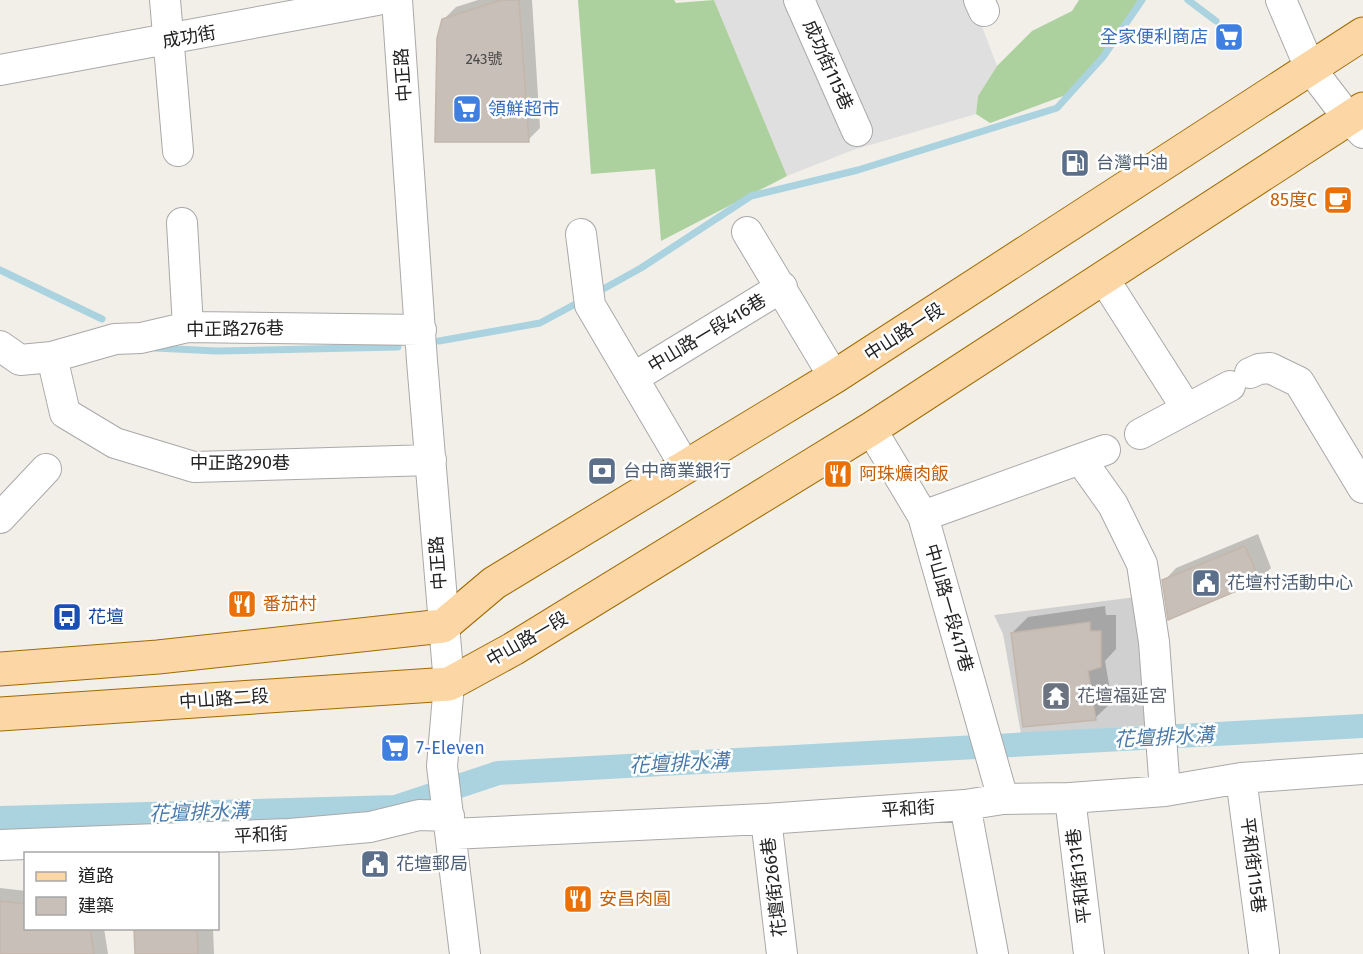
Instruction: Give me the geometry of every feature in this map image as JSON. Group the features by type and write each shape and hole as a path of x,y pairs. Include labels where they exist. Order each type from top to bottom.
{"main road":[{"name":"中山路一段","path":"443,626 494,583 834,377 1363,34"},
{"name":"中山路一段","path":"449,684 513,649 871,429 1104,279 1358,120"},
{"path":"0,669 158,657 443,626"},
{"name":"中山路二段","path":"0,714 449,684"}],"street":[{"path":"165,0 178,151"},
{"name":"成功街","path":"0,70 377,0"},
{"name":"中正路","path":"398,0 422,361 449,684 442,766 449,818"},
{"name":"成功街115巷","path":"799,0 857,130"},
{"path":"1281,0 1310,68 1358,120"},
{"path":"182,223 188,327"},
{"name":"中山路一段416巷","path":"747,232 834,377"},
{"path":"581,234 590,305 686,468"},
{"path":"1104,279 1186,409"},
{"name":"中山路一段416巷","path":"633,378 782,287"},
{"name":"中正路276巷","path":"52,357 115,339 141,338 188,327 421,330"},
{"path":"0,346 20,360 52,357"},
{"name":"中正路290巷","path":"52,357 65,413 116,443 194,467 431,460"},
{"path":"1140,434 1259,369 1270,368 1299,382 1363,488"},
{"name":"中山路一段417巷","path":"871,429 924,516 1003,799"},
{"path":"924,516 1093,455 1113,505 1142,564 1154,642 1165,791"},
{"path":"0,518 46,469"},
{"name":"平和街","path":"0,845 72,849 290,834 370,827 419,815 449,818 766,819 965,806 1003,799 1070,798 1165,791 1241,778 1363,769"},
{"name":"平和街115巷","path":"1241,778 1264,952"},
{"name":"平和街131巷","path":"1070,798 1089,954"},
{"path":"965,806 993,954"},
{"path":"449,818 465,954"},
{"name":"花壇街266巷","path":"766,819 782,954"}],"shaded area":[{"path":"714,0 972,0 997,66 978,96 976,114 853,150 787,176"},
{"name":"花壇福延宮","path":"1136,597 1151,725 1021,734 1003,634 994,615"}],"green space":[{"path":"578,0 674,0 676,3 714,0 787,176 661,241 655,169 591,174"},
{"path":"1079,0 1138,0 1101,61 1074,92 990,123 976,114 978,96 997,66 1032,31 1072,11"}],"building":[{"path":"501,0 519,0 529,142 435,142 437,38 442,19"},
{"name":"花壇村活動中心","path":"1245,546 1260,581 1168,620 1162,580"},
{"name":"花壇福延宮","path":"1090,622 1090,631 1101,631 1101,667 1088,671 1096,720 1023,727 1011,633"},
{"path":"0,901 24,904 24,930 90,930 94,954 0,954"},
{"path":"134,930 197,930 198,954 135,954"}],"waterway":[{"path":"596,293 641,268 751,196 858,170 1057,108 1103,57 1142,0"},
{"path":"1188,0 1216,21"},
{"path":"0,270 102,319"},
{"path":"439,341 540,323 581,301"},
{"path":"155,348 217,351 398,347"},
{"name":"花壇排水溝","path":"0,818 396,807 498,773 1363,726"}],"place":[{"name":"全家便利商店","path":"1229,37"},
{"name":"領鮮超市","path":"467,109"},
{"name":"台灣中油","path":"1075,163"},
{"name":"85度C","path":"1338,200"},
{"name":"台中商業銀行","path":"602,471"},
{"name":"阿珠爌肉飯","path":"838,474"},
{"name":"花壇村活動中心","path":"1206,583"},
{"name":"番茄村","path":"242,604"},
{"name":"花壇","path":"67,617"},
{"name":"花壇福延宮","path":"1056,696"},
{"name":"7-Eleven","path":"395,748"},
{"name":"花壇郵局","path":"375,864"},
{"name":"安昌肉圓","path":"578,899"}]}
